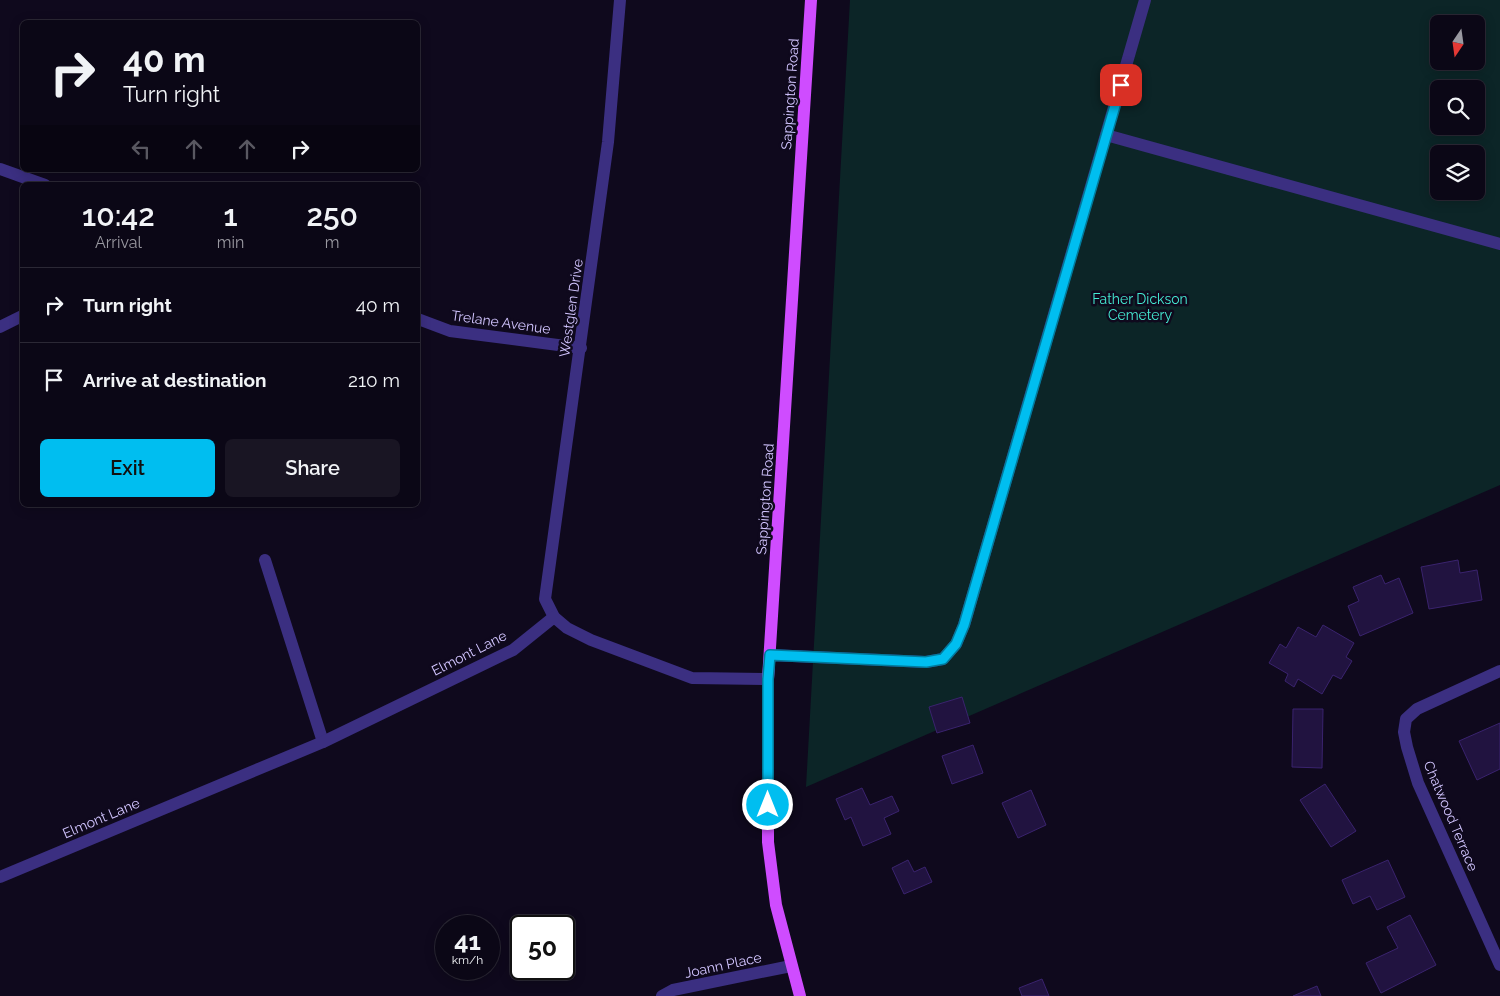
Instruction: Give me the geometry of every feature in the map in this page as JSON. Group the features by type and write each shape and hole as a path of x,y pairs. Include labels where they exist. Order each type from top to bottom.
{"main road":[{"name":"Sappington Road","path":"800,996 776,905 768,842 768,679 811,0"}],"street":[{"name":"Westglen Drive","path":"554,617 545,600 608,142 620,0"},
{"path":"770,655 926,662 943,659 956,644 964,625 1145,0"},
{"path":"1106,136 1500,244"},
{"path":"0,169 37,182"},
{"path":"0,327 20,317"},
{"name":"Trelane Avenue","path":"420,320 450,331 581,348"},
{"path":"266,560 323,742"},
{"path":"554,617 567,628 591,640 692,678 768,679"},
{"name":"Elmont Lane","path":"0,875 323,742 513,650 554,617"},
{"name":"Chatwood Terrace","path":"1500,670 1417,709 1406,719 1404,732 1418,783 1500,965"},
{"name":"Joann Place","path":"662,996 673,990 791,966"}],"green space":[{"name":"Father Dickson Cemetery","path":"850,0 1500,0 1500,485 806,787"}],"building":[{"path":"1458,560 1460,573 1477,570 1482,600 1429,609 1421,567"},
{"path":"1381,575 1385,584 1399,578 1413,613 1360,636 1348,606 1359,601 1353,587"},
{"path":"1323,625 1354,643 1346,657 1352,661 1341,679 1333,675 1322,694 1298,679 1294,687 1285,681 1288,674 1269,663 1280,644 1286,648 1298,627 1316,637"},
{"path":"962,697 970,723 937,733 929,707"},
{"path":"1293,709 1323,709 1322,768 1292,767"},
{"path":"1500,723 1500,769 1477,780 1459,741"},
{"path":"973,745 983,773 952,784 942,756"},
{"path":"1325,784 1356,831 1331,847 1300,800"},
{"path":"862,788 870,805 892,796 899,811 884,818 891,834 863,846 851,817 845,820 836,799"},
{"path":"1031,790 1046,825 1018,838 1002,803"},
{"path":"908,860 914,872 925,867 932,882 904,894 892,868"},
{"path":"1388,860 1405,897 1377,910 1370,896 1353,904 1342,880"},
{"path":"1410,915 1436,965 1381,993 1366,963 1398,948 1387,927"},
{"path":"1042,979 1049,996 1022,996 1019,988"},
{"path":"1317,986 1321,996 1293,996"}],"route":[{"path":"768,805 768,679 770,655 926,662 943,659 956,644 964,625 1121,85"}]}
